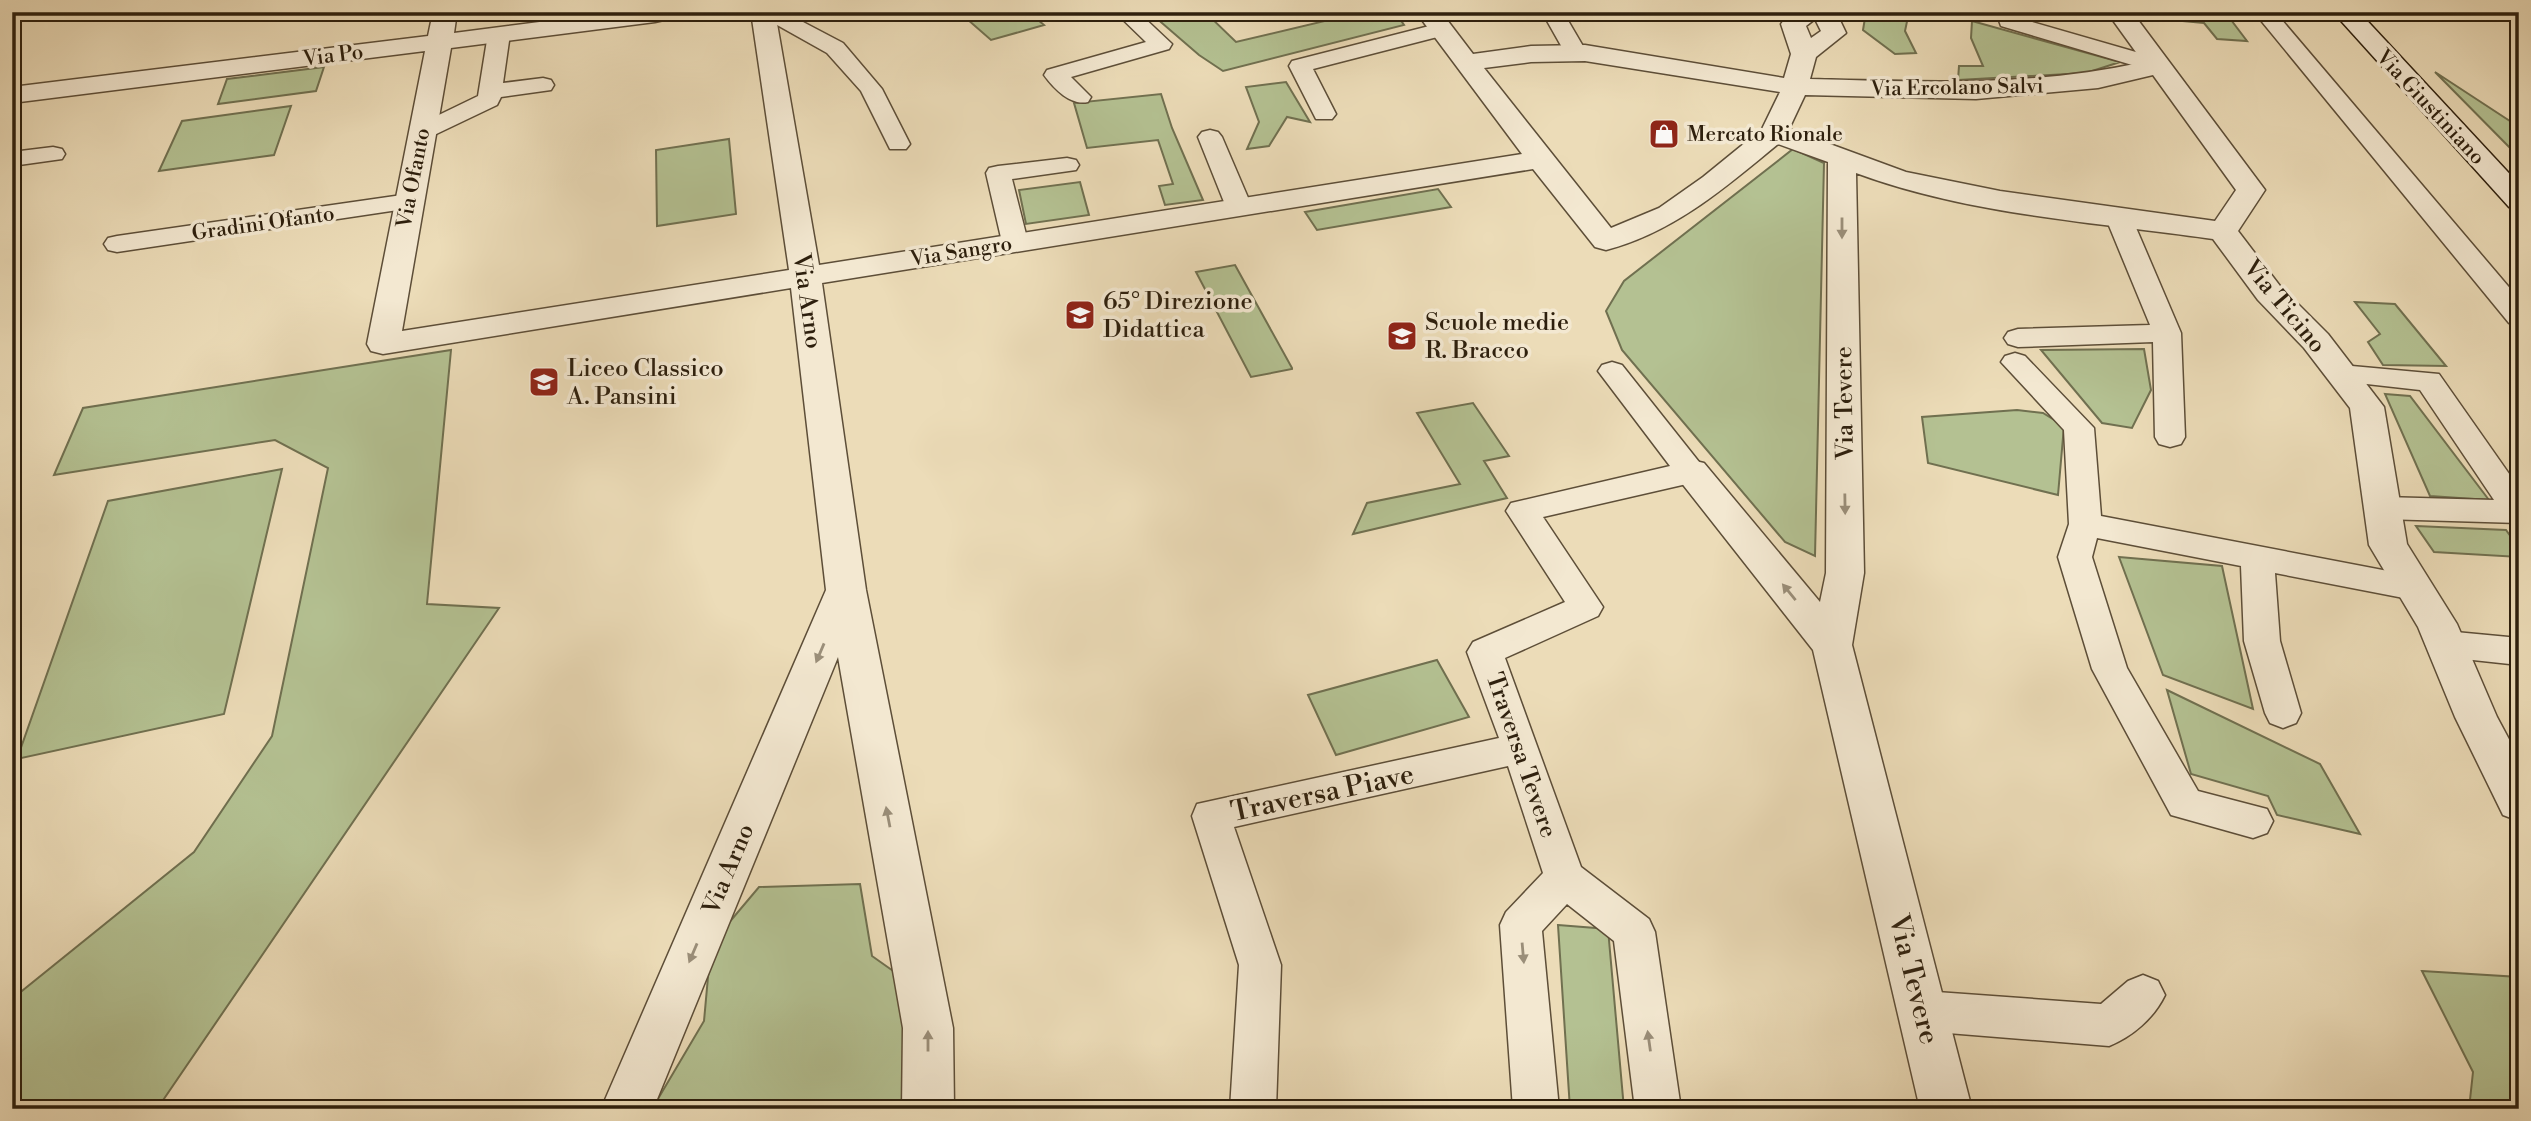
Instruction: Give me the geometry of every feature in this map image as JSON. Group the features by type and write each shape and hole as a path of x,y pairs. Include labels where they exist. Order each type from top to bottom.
{"street":[{"name":"Via Ofanto","path":"383,344 444,12"},
{"name":"Via Arno","path":"765,12 805,276 846,590 928,1028 928,1109"},
{"path":"1435,21 1606,241 1669,214 1713,183 1774,133 1794,87 1804,54 1793,24 1810,12"},
{"path":"1804,54 1834,33 1824,12"},
{"path":"1774,133 1899,179 2000,200 2223,231 2251,190 2119,12"},
{"name":"Via Giustiniano","path":"2345,12 2519,201"},
{"name":"Via Po","path":"12,95 655,15"},
{"path":"1467,63 1531,54 1576,53 1645,61 1794,87"},
{"name":"Via Ercolano Salvi","path":"1794,87 1976,91 2098,79 2160,66"},
{"name":"Via Sangro","path":"383,344 1540,159"},
{"name":"Via Tevere","path":"1842,160 1845,573 1832,645 1947,1109"},
{"name":"Via Ticino","path":"2223,231 2269,293 2316,341 2367,407 2388,545 2437,624 2476,717 2519,802"},
{"name":"Via Tevere","path":"1691,472 1832,645"},
{"name":"Via Arno","path":"627,1109 846,590"}],"lane":[{"path":"765,12 835,48 871,89 898,144"},
{"path":"1080,97 1055,75 1161,44 1125,12"},
{"path":"1552,12 1576,53"},
{"path":"2006,12 2008,22 2160,66"},
{"path":"2264,12 2519,317"},
{"path":"1324,114 1300,66 1435,21"},
{"path":"422,132 489,100 499,34"},
{"path":"491,91 543,85"},
{"path":"1210,137 1239,207"},
{"path":"12,159 53,154"},
{"path":"1015,242 998,173 1068,165"},
{"name":"Gradini Ofanto","path":"117,244 409,202"},
{"path":"2118,216 2167,333 2170,436"},
{"path":"2167,333 2016,350 2079,428 2085,524 2075,557 2110,669 2185,804 2253,821"},
{"name":"Via Tevere","path":"1612,371 1691,472"},
{"path":"2341,374 2429,381 2519,512"},
{"name":"Traversa Tevere","path":"1564,878 1521,748 1485,652 1586,607 1522,511 1691,472"},
{"path":"2383,508 2519,512"},
{"path":"2085,524 2414,587"},
{"path":"2258,557 2262,641 2283,713"},
{"path":"2445,644 2519,652"},
{"name":"Traversa Piave","path":"1253,1109 1260,965 1211,816 1521,748"},
{"path":"1535,1109 1521,925 1564,878 1634,932 1658,1109"},
{"path":"1923,1011 2109,1025 2143,995"}],"green space":[{"path":"959,12 1034,12 1031,14 1044,25 991,40"},
{"path":"1173,12 1216,12 1208,15 1236,42 1350,15 1347,12 1395,12 1404,25 1223,71 1199,55 1155,17"},
{"path":"1866,12 1909,12 1905,31 1916,53 1895,54 1863,30"},
{"path":"2137,12 2225,12 2247,41 2217,39 2204,23 2140,17"},
{"path":"1972,21 2120,62 2086,73 1958,80 1959,66 1983,66 1971,38"},
{"path":"324,67 316,91 218,104 227,79"},
{"path":"2435,72 2519,127 2519,157"},
{"path":"1286,82 1310,122 1287,117 1269,146 1247,149 1259,122 1246,87"},
{"path":"1161,94 1172,128 1203,200 1165,205 1159,186 1173,184 1158,140 1087,148 1074,103"},
{"path":"291,106 274,155 159,171 182,121"},
{"path":"729,139 736,214 657,226 656,150"},
{"path":"1793,149 1824,163 1815,556 1785,542 1622,350 1606,311 1624,281"},
{"path":"1080,182 1089,215 1026,224 1019,190"},
{"path":"1438,189 1451,207 1317,230 1305,212"},
{"path":"1235,265 1292,369 1251,377 1196,272"},
{"path":"2355,302 2395,304 2446,366 2383,365 2368,342 2380,334"},
{"path":"2144,349 2151,390 2132,428 2102,423 2041,350"},
{"path":"451,350 427,604 499,608 157,1109 12,1109 12,999 194,852 272,736 328,468 275,440 54,475 83,408"},
{"path":"2385,394 2410,396 2489,500 2430,496"},
{"path":"1473,403 1509,456 1484,461 1507,498 1353,534 1367,503 1460,484 1417,413"},
{"path":"2017,410 2043,413 2064,426 2058,495 1928,463 1922,417"},
{"path":"282,469 224,714 17,759 108,501"},
{"path":"2416,526 2506,530 2519,548 2519,557 2434,552"},
{"path":"2119,557 2222,566 2253,709 2163,675"},
{"path":"1437,660 1469,717 1336,755 1308,695"},
{"path":"2167,690 2320,764 2360,834 2277,815 2268,796 2191,774"},
{"path":"860,884 872,956 920,990 913,1080 896,1109 652,1109 704,1021 711,944 759,887"},
{"path":"1558,925 1608,929 1624,1109 1570,1109"},
{"path":"2422,971 2519,977 2519,1109 2469,1109 2473,1072"}],"place":[{"name":"Mercato Rionale","path":"1664,134"},
{"name":"65° Direzione Didattica","path":"1080,315"},
{"name":"Scuole medie R. Bracco","path":"1402,336"},
{"name":"Liceo Classico A. Pansini","path":"544,382"}]}
